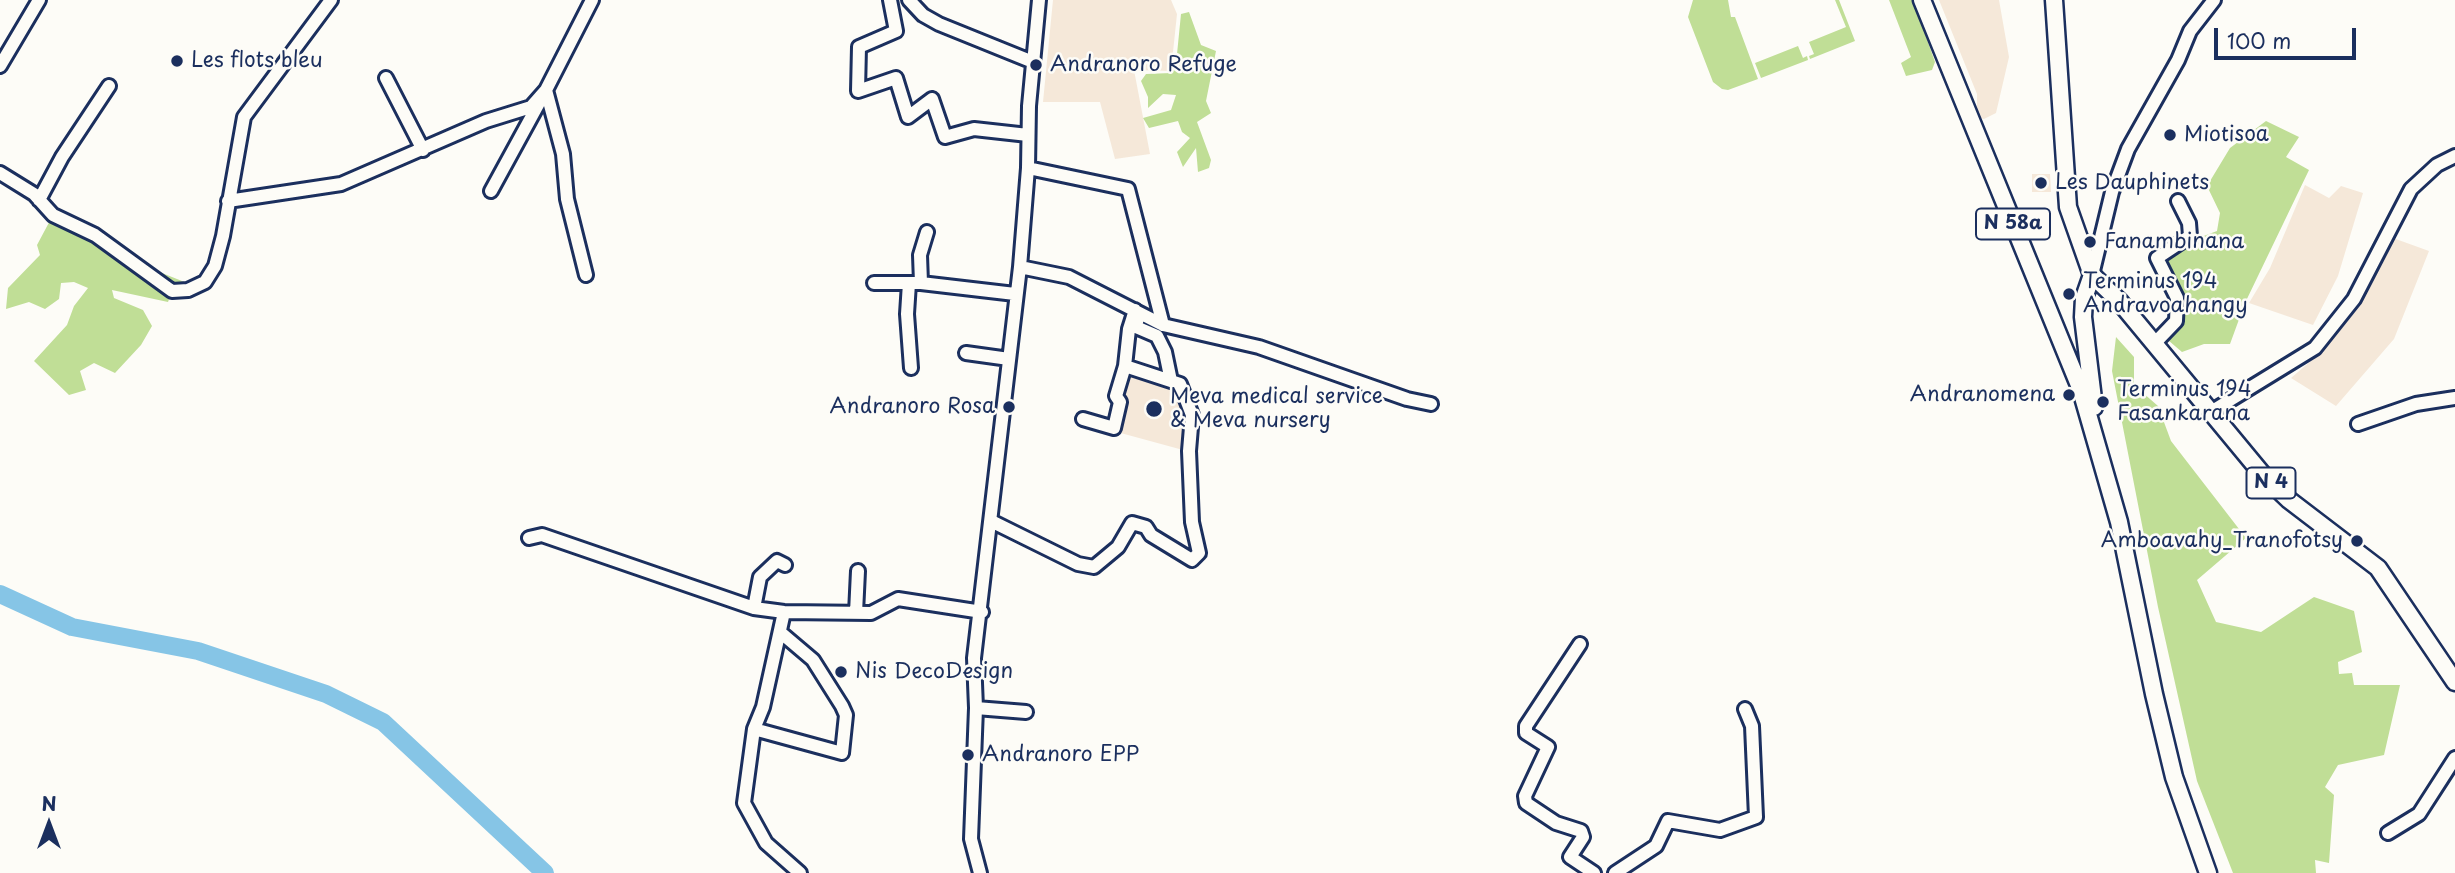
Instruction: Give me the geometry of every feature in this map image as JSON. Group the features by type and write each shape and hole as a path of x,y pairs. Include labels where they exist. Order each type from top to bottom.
{"main road":[{"name":"N 58a","path":"1922,0 2081,390 2119,522 2174,777 2208,873"},
{"name":"N 4","path":"2054,0 2064,183 2068,207 2092,275 2119,300 2209,413 2263,475 2289,500 2378,568 2455,682"},
{"path":"2092,275 2084,298 2083,317 2099,449"}],"street":[{"path":"0,66 39,0"},
{"path":"0,173 39,200 53,215 95,235 172,291 188,290 205,282 215,266 244,117 331,0"},
{"path":"491,191 592,0"},
{"path":"890,0 896,31 859,47 858,91 895,78 908,117 932,99 945,137 974,129 1028,135"},
{"path":"909,0 923,15 939,24 984,45 1033,62"},
{"path":"980,873 971,839 976,708 974,658 982,612 1020,267 1039,0"},
{"path":"2092,275 2112,192 2128,149 2178,61 2190,31 2214,0"},
{"path":"386,78 423,150"},
{"path":"39,200 62,157 109,86"},
{"path":"228,201 341,184 486,121 531,107 546,90"},
{"path":"546,90 563,154 567,199 586,275"},
{"path":"2209,413 2315,348 2354,299 2411,189 2437,165 2455,156"},
{"path":"1028,168 1128,189 1163,324"},
{"path":"2154,344 2176,321 2177,298 2157,258 2190,236 2189,223 2178,201"},
{"path":"911,368 906,314 927,232"},
{"path":"1020,267 1069,277 1163,324 1259,347 1407,399 1431,404"},
{"path":"874,283 915,283 1016,294"},
{"path":"1083,419 1114,428 1120,402 1115,396 1125,366 1129,329 1135,310"},
{"path":"1135,310 1139,320 1136,327 1157,336 1165,352 1171,381"},
{"path":"966,353 1009,359"},
{"path":"991,522 1078,564 1094,567 1118,547 1132,523 1146,527 1151,535 1192,560 1199,553 1192,522 1189,451 1192,415 1181,384 1125,366"},
{"path":"2357,424 2416,404 2455,398"},
{"path":"528,538 542,535 754,608 784,612 856,613 871,612 898,599 982,612"},
{"path":"754,608 760,577 777,561 785,565"},
{"path":"856,613 858,571"},
{"path":"784,612 754,729 744,803 766,843 800,873"},
{"path":"754,729 842,752 846,716 842,706 813,660 780,632"},
{"path":"1580,644 1526,726 1525,733 1548,747 1525,796 1526,803 1547,817 1581,831 1583,837 1570,857 1594,873"},
{"path":"976,708 1026,712"},
{"path":"1615,873 1656,846 1668,821 1720,831 1756,817 1752,726 1745,709"},
{"path":"2388,833 2419,814 2455,758"}],"shaded area":[{"path":"1053,0 1171,0 1177,14 1171,71 1134,70 1150,154 1115,159 1100,102 1043,102"},
{"path":"1939,0 1999,0 2009,57 1996,113 1984,119 1977,117 1977,94"},
{"name":"Les Dauphinets","path":"2032,174 2050,174 2051,192 2032,192"},
{"path":"2305,185 2329,198 2341,186 2363,193 2338,276 2313,325 2249,303 2270,268"},
{"path":"2393,238 2429,251 2394,339 2336,406 2291,378 2326,348"},
{"name":"Meva medical service & Meva nursery","path":"1128,370 1166,387 1175,386 1188,416 1183,450 1117,432 1120,396"}],"green space":[{"path":"1693,0 1728,0 1731,17 1735,17 1758,79 1728,90 1713,82 1688,17"},
{"path":"1835,0 1839,0 1855,41 1810,59 1809,56 1814,54 1809,42 1846,27"},
{"path":"1889,0 1913,0 1935,62 1932,70 1906,76 1901,63 1911,57"},
{"path":"1189,12 1201,45 1216,51 1206,101 1211,113 1197,122 1211,160 1209,168 1198,172 1196,148 1183,167 1177,152 1190,138 1182,132 1178,121 1149,128 1143,118 1171,110 1176,95 1163,94 1148,108 1148,97 1141,81 1146,74 1171,73 1176,64 1181,14"},
{"path":"1798,46 1803,58 1807,56 1808,60 1761,78 1755,63"},
{"path":"2266,121 2299,137 2286,157 2309,170 2245,303 2230,344 2204,344 2182,352 2162,335 2179,319 2158,261 2185,243 2217,231 2220,213 2207,186 2230,148"},
{"path":"53,215 115,242 152,269 187,283 172,291 168,302 112,290 114,298 143,310 152,326 141,345 115,373 94,363 80,371 86,390 69,395 34,361 67,325 74,306 88,288 74,282 61,283 59,299 45,309 29,302 6,309 8,288 40,255 37,245"},
{"path":"2116,337 2134,357 2134,385 2158,406 2171,441 2246,538 2197,580 2216,622 2261,632 2314,597 2354,611 2362,652 2338,662 2339,674 2352,673 2354,685 2400,685 2384,755 2338,765 2325,787 2334,795 2329,863 2315,860 2316,873 2233,873 2197,781 2158,607 2112,371"}],"waterway":[{"path":"0,594 72,627 198,651 326,694 383,722 545,873"}],"place":[{"name":"Les flots bleu","path":"177,61"},
{"name":"Andranoro Refuge","path":"1036,65"},
{"name":"Miotisoa","path":"2170,135"},
{"name":"Les Dauphinets","path":"2041,183"},
{"name":"Fanambinana","path":"2090,242"},
{"name":"Terminus 194 Andravoahangy","path":"2069,294"},
{"name":"Andranomena","path":"2069,395"},
{"name":"Terminus 194 Fasankarana","path":"2103,402"},
{"name":"Andranoro Rosa","path":"1009,407"},
{"name":"Meva medical service & Meva nursery","path":"1154,409"},
{"name":"Amboavahy_Tranofotsy","path":"2357,541"},
{"name":"Nis DecoDesign","path":"841,672"},
{"name":"Andranoro EPP","path":"968,755"}]}
